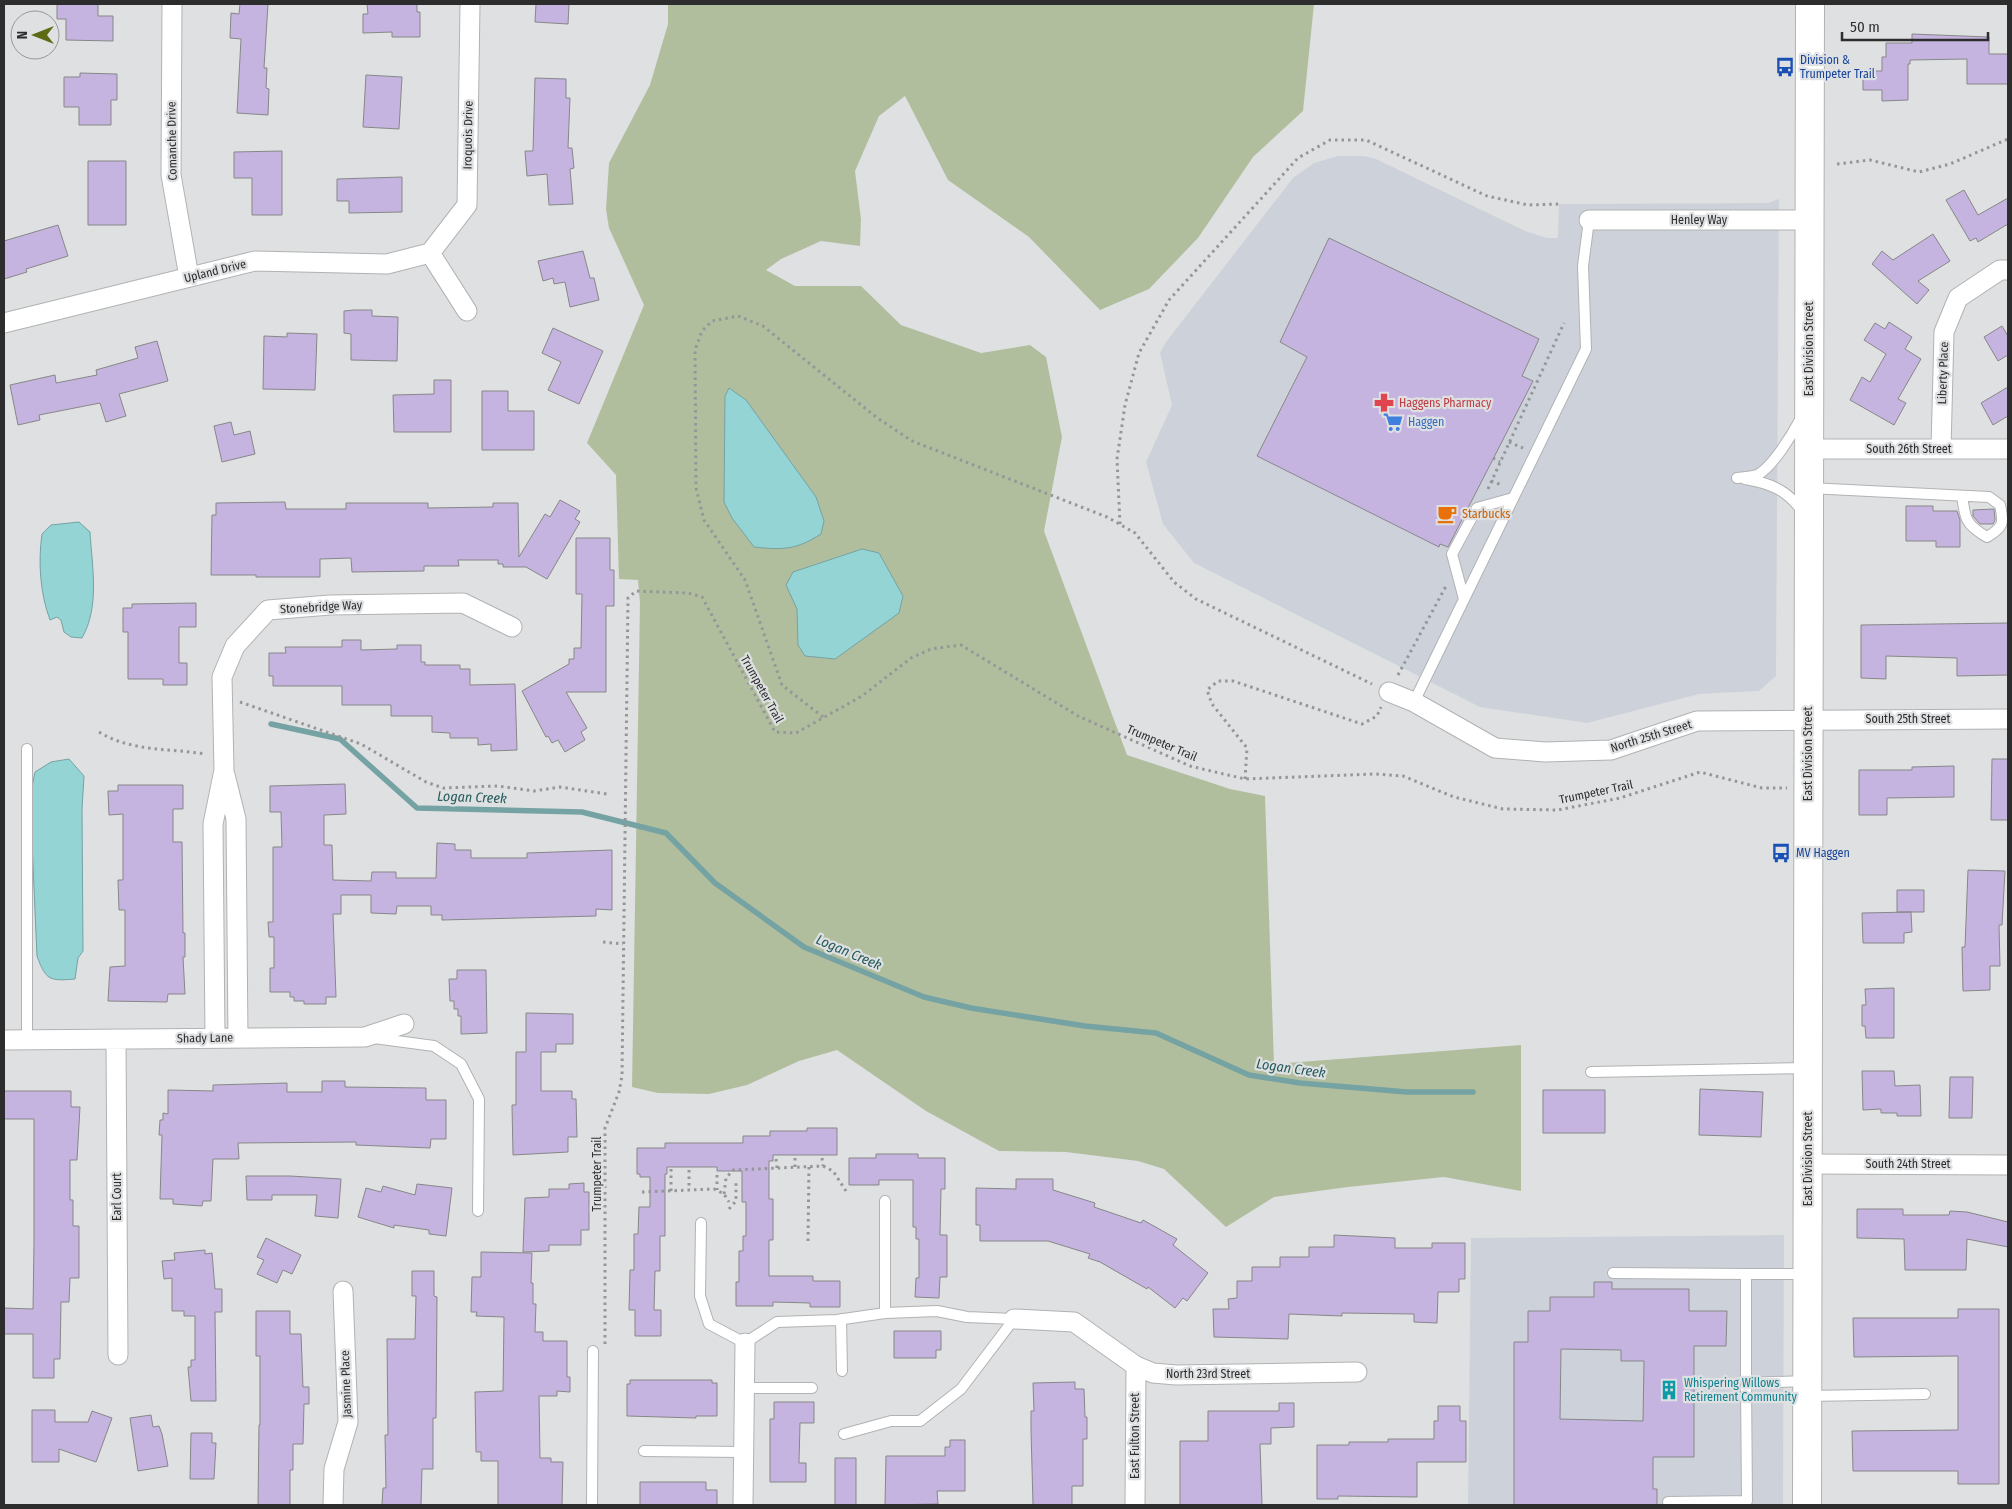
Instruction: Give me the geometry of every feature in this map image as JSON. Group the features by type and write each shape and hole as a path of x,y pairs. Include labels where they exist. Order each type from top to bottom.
{"street":[{"name":"Comanche Drive","path":"172,4 171,175 189,277"},
{"name":"Iroquois Drive","path":"430,253 467,205 470,4"},
{"name":"East Division Street","path":"1808,1505 1810,4"},
{"name":"Henley Way","path":"1589,220 1809,220"},
{"name":"Upland Drive","path":"4,323 255,261 387,264 430,253"},
{"path":"430,253 467,310"},
{"name":"Liberty Place","path":"1941,449 1944,332 1958,298 2000,270 2008,270"},
{"name":"South 26th Street","path":"1809,449 2008,448"},
{"name":"Stonebridge Way","path":"238,1038 236,819 224,770 222,677 235,646 268,610 330,605 464,603 512,627"},
{"name":"North 25th Street","path":"1389,692 1414,702 1495,748 1545,752 1610,750 1697,721 1808,720"},
{"name":"South 25th Street","path":"1808,720 2008,719"},
{"name":"Stonebridge Way","path":"215,1038 213,824 224,770"},
{"name":"Shady Lane","path":"4,1040 365,1037 404,1024"},
{"name":"Earl Court","path":"116,1039 118,1355"},
{"name":"South 24th Street","path":"1808,1164 2008,1165"},
{"name":"Jasmine Place","path":"334,1505 334,1468 348,1422 343,1291"},
{"name":"North 23rd Street","path":"1014,1319 1074,1322 1136,1366 1153,1373 1176,1375 1357,1372"},
{"path":"744,1505 745,1343"},
{"name":"East Fulton Street","path":"1135,1505 1136,1366"}],"lane":[{"path":"1414,702 1586,349 1584,266 1589,220"},
{"path":"1808,521 1795,501 1774,486 1768,483 1737,478 1757,475 1777,456 1792,435 1809,403"},
{"path":"1808,488 1989,497 2000,504 2003,519 2000,529 1987,537 1973,529 1965,517 1962,496"},
{"path":"1464,599 1452,554 1476,508 1513,498"},
{"path":"26,749 27,1040"},
{"path":"365,1037 434,1046 461,1064 479,1099 478,1211"},
{"path":"1591,1072 1808,1068"},
{"path":"885,1201 885,1313"},
{"path":"701,1223 700,1296 709,1324 745,1343 777,1322 841,1320 885,1313 937,1311 966,1317 1014,1319"},
{"path":"1614,1273 1808,1274"},
{"path":"1668,1502 1748,1501 1746,1274"},
{"path":"844,1434 891,1421 920,1421 961,1389 1014,1319"},
{"path":"841,1320 842,1371"},
{"path":"592,1505 593,1351"},
{"path":"1746,1383 1808,1389 1925,1394"},
{"path":"744,1388 812,1388"},
{"path":"644,1450 743,1452"}],"path":[{"path":"1837,164 1870,160 1919,172 1950,164 2008,139"},
{"path":"1120,524 1116,458 1125,405 1139,353 1169,300 1298,158 1330,140 1366,140 1487,196 1528,205 1561,204"},
{"path":"823,717 782,685 746,580 704,520 696,488 695,350 702,331 712,320 738,316 763,326 876,417 912,441 1136,532 1174,582 1196,598 1389,692"},
{"path":"1485,494 1564,323"},
{"path":"1493,458 1500,462"},
{"path":"1245,779 1247,748 1212,704 1207,690 1218,680 1233,680 1362,724 1377,716 1447,583"},
{"name":"Trumpeter Trail","path":"606,1346 605,1128 619,1092 622,1076 624,790 628,598 636,591 688,593 702,597 776,732 796,733 862,696 912,658 931,649 961,645 1078,716 1190,766 1245,779 1375,774 1403,776 1454,797 1503,809 1549,810 1620,798 1700,772 1762,788 1788,788"},
{"path":"232,699 361,744 426,782 443,788 498,786 534,791 560,787 607,794"},
{"path":"99,732 114,741 132,743 144,749 182,750 208,754"},
{"path":"603,942 623,944"},
{"path":"795,1158 795,1167"},
{"path":"822,1158 823,1166"},
{"path":"776,1159 777,1168"},
{"path":"808,1241 809,1166"},
{"path":"724,1194 726,1178 733,1170 809,1166 823,1166 833,1171 846,1191"},
{"path":"671,1170 671,1191"},
{"path":"689,1170 689,1190"},
{"path":"717,1175 717,1190"},
{"path":"729,1209 736,1201 736,1180"},
{"path":"642,1192 717,1190 724,1194 729,1202"}],"shaded area":[{"path":"1338,156 1364,156 1376,159 1525,231 1547,238 1558,238 1559,204 1768,203 1779,199 1776,676 1759,691 1699,694 1587,723 1480,707 1194,563 1163,524 1146,462 1172,405 1160,353 1166,342 1293,178 1314,163"},
{"path":"1784,1235 1783,1505 1468,1505 1471,1238"}],"green space":[{"path":"668,4 1314,4 1303,111 1253,157 1198,238 1149,289 1100,310 1029,237 948,180 905,96 879,116 855,171 861,219 860,246 821,241 781,259 766,270 795,286 861,286 901,325 981,353 1030,345 1046,357 1062,437 1044,531 1127,755 1230,789 1265,796 1274,1064 1521,1045 1521,1191 1444,1177 1348,1187 1274,1197 1226,1227 1164,1169 1138,1161 1066,1152 999,1151 926,1111 837,1050 799,1061 747,1085 709,1094 658,1093 632,1087 640,603 638,580 619,579 616,475 587,443 644,305 609,228 606,209 609,163 650,85 668,24"}],"water":[{"path":"729,388 746,400 816,497 824,521 821,534 789,548 754,547 732,518 724,502 725,396"},
{"path":"79,522 90,532 94,586 88,626 82,638 71,637 64,632 61,620 57,617 50,620 44,599 40,566 42,534 51,525"},
{"path":"862,549 879,553 903,596 899,613 835,659 805,656 798,645 797,609 786,585 793,572"},
{"path":"69,759 84,776 82,809 83,951 78,958 75,979 60,980 46,975 37,956 30,797 35,772 51,762"}],"building":[{"path":"57,4 98,4 98,16 113,16 113,41 66,40 66,19 60,19 60,10 57,10"},
{"path":"240,4 268,4 264,68 267,68 266,88 269,89 268,115 237,113 241,39 230,38 231,13 239,14"},
{"path":"367,4 417,4 417,12 420,12 420,37 392,37 392,32 363,33 363,14 368,14"},
{"path":"536,4 569,4 568,24 535,22"},
{"path":"1912,34 1989,37 1989,54 2008,54 2008,84 1967,84 1967,59 1910,60 1910,64 1908,64 1908,100 1882,101 1882,90 1863,90 1863,71 1882,71 1882,57 1886,57 1886,43 1912,43"},
{"path":"80,73 117,74 117,100 111,100 111,125 79,125 79,107 64,107 64,77 80,77"},
{"path":"366,75 402,77 399,129 363,127"},
{"path":"535,78 566,79 566,98 570,98 568,148 572,148 574,168 570,169 573,204 549,205 547,174 527,176 525,151 533,151"},
{"path":"282,151 282,215 252,215 252,178 234,178 234,152"},
{"path":"88,161 126,161 126,225 88,225"},
{"path":"402,177 402,212 349,213 349,201 337,201 337,179"},
{"path":"1964,190 1978,215 2008,198 2008,224 1978,242 1976,238 1970,241 1946,200"},
{"path":"58,225 68,256 26,269 27,272 4,279 4,241"},
{"path":"1933,234 1950,261 1918,281 1929,290 1917,304 1872,264 1882,251 1893,260"},
{"name":"Haggen","path":"1329,238 1539,339 1522,376 1533,381 1448,547 1440,544 1439,547 1257,456 1307,357 1280,342"},
{"path":"583,251 590,278 594,278 599,300 570,307 565,282 554,284 553,278 543,281 538,261"},
{"path":"372,310 372,316 398,317 397,361 351,360 351,334 344,333 344,311"},
{"path":"1889,322 1912,337 1905,349 1921,359 1898,399 1906,403 1894,425 1850,400 1862,377 1870,382 1886,354 1864,340 1875,323 1885,329"},
{"path":"2002,326 2008,336 2008,355 1998,361 1984,337"},
{"path":"553,328 603,351 579,404 548,390 561,362 542,353"},
{"path":"287,333 317,334 315,390 263,389 264,336 287,337"},
{"path":"157,341 168,381 119,394 126,416 106,422 100,403 39,415 40,420 18,425 10,385 55,375 56,383 97,375 96,370 138,358 135,347"},
{"path":"434,380 451,380 451,432 394,432 393,395 434,394"},
{"path":"2008,387 2008,416 1993,425 1981,403"},
{"path":"482,391 508,391 508,411 534,411 534,450 482,450"},
{"path":"231,422 234,435 250,431 255,454 222,462 214,426"},
{"path":"560,500 580,511 575,519 580,522 547,579 526,567 503,567 503,564 498,564 498,560 458,560 459,566 424,566 424,571 352,572 351,558 320,559 320,577 211,575 212,515 216,515 216,503 285,502 286,509 346,509 346,503 428,503 428,508 493,507 493,503 518,503 519,557 545,514 550,517"},
{"path":"1906,506 1933,506 1933,511 1957,511 1960,520 1960,547 1936,547 1936,541 1906,541"},
{"path":"1994,509 1995,520 1993,524 1980,524 1973,516 1973,510"},
{"path":"576,538 610,538 610,570 614,570 614,606 606,606 606,692 566,692 587,728 581,732 585,740 565,752 558,740 552,743 548,736 546,737 522,691 569,664 569,659 574,659 574,648 581,648 582,594 576,594"},
{"path":"196,603 196,627 179,627 179,663 187,663 187,685 163,685 163,679 128,679 128,632 123,632 123,608 132,608 132,604"},
{"path":"2008,623 2008,675 1957,676 1957,658 1886,656 1886,679 1861,678 1861,625"},
{"path":"342,640 361,640 361,650 397,649 397,645 421,645 421,662 425,662 425,665 460,665 460,669 470,669 470,685 515,684 517,750 491,751 491,744 478,745 478,738 450,738 450,733 432,732 432,716 391,716 391,705 342,705 342,686 273,686 273,676 269,676 269,653 286,653 285,647 342,647"},
{"path":"1992,759 2008,759 2008,820 1991,820"},
{"path":"1954,766 1954,797 1887,798 1887,815 1859,815 1859,770 1912,770 1912,767"},
{"path":"345,784 346,814 324,815 324,845 332,845 333,880 371,881 372,872 396,872 396,878 436,878 437,843 455,844 455,850 471,850 471,858 527,858 527,853 612,850 612,910 596,909 596,916 442,920 442,915 431,915 431,906 397,906 396,914 371,913 371,895 341,895 341,914 333,914 336,997 326,997 326,1004 304,1004 304,1001 294,1001 294,997 290,997 290,992 270,992 270,968 274,968 274,937 269,937 268,922 273,922 273,847 282,847 281,812 270,812 270,786"},
{"path":"118,785 183,785 183,809 173,809 173,842 182,842 185,994 168,994 167,1002 108,1001 110,967 125,966 125,910 119,910 118,880 123,880 123,814 109,815 108,791 118,791"},
{"path":"1968,870 2005,871 2002,925 1999,925 2000,966 1990,966 1990,990 1963,991 1962,947 1965,947"},
{"path":"1897,890 1924,890 1924,912 1897,912"},
{"path":"1911,912 1912,932 1904,933 1904,943 1863,943 1862,913"},
{"path":"457,970 486,970 487,1033 461,1034 461,1016 458,1016 458,1009 454,1009 454,1001 450,1001 449,979 457,979"},
{"path":"1894,988 1894,1038 1866,1038 1865,1026 1862,1026 1862,1005 1866,1005 1865,989"},
{"path":"526,1013 573,1014 573,1044 556,1044 556,1052 541,1052 541,1091 572,1091 572,1099 576,1099 577,1137 568,1137 568,1152 513,1155 512,1105 516,1105 516,1052 526,1052"},
{"path":"1862,1071 1894,1071 1895,1086 1920,1085 1921,1116 1897,1116 1897,1113 1881,1113 1881,1109 1863,1110"},
{"path":"1950,1077 1973,1077 1972,1118 1949,1118"},
{"path":"322,1081 345,1081 345,1087 426,1088 426,1100 446,1100 446,1139 431,1139 430,1148 356,1145 356,1142 238,1143 239,1159 213,1159 211,1201 203,1201 202,1206 173,1204 173,1199 160,1199 162,1135 159,1135 160,1120 163,1120 163,1113 168,1114 168,1090 213,1091 213,1085 287,1083 287,1092 322,1092"},
{"path":"1700,1089 1763,1092 1761,1137 1699,1135"},
{"path":"1543,1090 1605,1090 1605,1133 1543,1133"},
{"path":"4,1091 71,1091 71,1107 80,1107 77,1160 70,1160 70,1200 73,1200 73,1226 79,1226 79,1278 70,1278 69,1302 61,1302 60,1359 54,1359 54,1378 33,1378 33,1334 4,1334 4,1308 33,1309 34,1119 4,1119"},
{"path":"807,1128 837,1128 837,1155 773,1155 773,1161 769,1161 769,1199 773,1199 773,1240 769,1240 769,1276 813,1276 813,1281 840,1281 840,1307 810,1307 810,1303 773,1302 773,1306 736,1306 736,1282 739,1282 739,1251 743,1251 743,1236 746,1236 746,1202 742,1202 742,1171 717,1171 717,1167 667,1167 667,1174 665,1174 665,1236 660,1236 660,1271 655,1271 654,1310 661,1310 661,1336 635,1336 635,1310 629,1310 630,1270 634,1270 634,1234 638,1234 639,1207 650,1207 650,1177 640,1177 640,1174 637,1174 637,1148 665,1148 665,1143 743,1143 743,1136 770,1136 770,1131 807,1131"},
{"path":"876,1154 918,1154 918,1158 945,1158 945,1189 941,1189 940,1235 947,1235 947,1277 940,1277 939,1298 915,1297 916,1278 919,1278 919,1239 916,1239 916,1227 913,1227 913,1180 879,1180 879,1185 849,1185 849,1158 876,1158"},
{"path":"246,1176 341,1179 338,1218 315,1216 317,1195 272,1195 272,1200 247,1200"},
{"path":"1016,1179 1053,1179 1053,1190 1095,1203 1094,1207 1141,1223 1143,1220 1177,1239 1173,1245 1208,1273 1187,1301 1183,1298 1175,1308 1148,1287 1147,1289 1100,1262 1088,1258 1090,1254 1048,1241 980,1241 980,1225 976,1225 976,1188 1016,1189"},
{"path":"584,1183 584,1192 589,1192 589,1230 581,1230 581,1245 549,1245 549,1251 523,1252 525,1198 549,1197 549,1189 569,1189 569,1184"},
{"path":"417,1184 452,1188 446,1236 429,1234 429,1230 394,1225 394,1228 358,1217 366,1188 381,1192 383,1186 415,1195"},
{"path":"1857,1209 1903,1209 1903,1215 1949,1215 1950,1211 1967,1212 2008,1222 2008,1247 1967,1239 1966,1270 1905,1270 1904,1239 1857,1238"},
{"path":"1334,1235 1395,1238 1395,1248 1432,1248 1432,1243 1465,1243 1465,1279 1459,1279 1459,1292 1438,1292 1437,1323 1414,1322 1414,1314 1342,1313 1342,1316 1289,1314 1288,1339 1214,1337 1213,1309 1229,1309 1228,1299 1237,1298 1237,1281 1252,1281 1252,1267 1280,1267 1280,1257 1309,1257 1309,1247 1334,1247"},
{"path":"266,1238 301,1255 292,1274 283,1270 277,1283 257,1274 264,1260 257,1257"},
{"path":"205,1250 205,1254 212,1253 215,1289 222,1289 222,1312 215,1312 216,1401 191,1401 188,1367 191,1367 191,1360 195,1360 195,1316 184,1316 184,1311 172,1311 172,1278 164,1279 162,1261 175,1260 174,1253"},
{"path":"481,1252 532,1253 531,1283 533,1283 533,1304 536,1304 535,1332 543,1332 543,1341 567,1341 567,1377 570,1377 570,1392 557,1391 557,1396 539,1396 540,1458 551,1458 551,1462 563,1462 562,1505 498,1505 498,1461 481,1461 481,1452 476,1452 475,1392 503,1391 504,1317 476,1316 477,1312 471,1312 472,1277 481,1277"},
{"path":"412,1271 434,1271 434,1296 437,1297 436,1418 433,1418 433,1469 422,1469 421,1505 382,1505 383,1488 386,1488 385,1435 388,1435 387,1339 415,1339 416,1296 412,1296"},
{"name":"Whispering Willows Retirement Community","path":"1594,1282 1612,1282 1612,1289 1689,1289 1689,1311 1727,1311 1726,1346 1694,1346 1694,1457 1653,1457 1653,1489 1657,1489 1657,1505 1514,1505 1514,1342 1528,1342 1528,1311 1550,1311 1550,1297 1594,1297","holes":["1561,1349 1621,1350 1621,1361 1644,1361 1643,1421 1560,1419"]},
{"path":"1958,1309 1999,1309 1999,1484 1958,1484 1958,1471 1853,1471 1852,1431 1958,1430 1958,1356 1854,1357 1853,1318 1958,1318"},
{"path":"256,1311 290,1311 290,1334 301,1334 303,1387 309,1387 309,1404 304,1404 303,1444 293,1444 293,1470 290,1470 290,1505 258,1505 260,1356 256,1356"},
{"path":"894,1331 941,1331 941,1350 936,1350 936,1358 894,1358"},
{"path":"630,1380 712,1380 712,1383 717,1383 717,1416 696,1416 696,1418 627,1416 627,1384 630,1384"},
{"path":"1075,1382 1075,1389 1084,1389 1085,1417 1087,1417 1087,1439 1083,1439 1083,1486 1072,1486 1072,1505 1033,1505 1031,1411 1034,1411 1033,1383"},
{"path":"774,1402 814,1402 814,1423 800,1423 799,1463 806,1463 806,1482 770,1482 770,1419 774,1419"},
{"path":"1279,1403 1294,1403 1294,1427 1271,1428 1271,1444 1260,1444 1262,1505 1180,1505 1180,1441 1208,1441 1208,1411 1279,1411"},
{"path":"1438,1406 1460,1406 1460,1421 1466,1421 1466,1462 1417,1462 1417,1497 1338,1496 1338,1499 1317,1499 1317,1445 1349,1445 1349,1442 1388,1442 1388,1439 1434,1439 1434,1421 1438,1421"},
{"path":"32,1410 55,1410 55,1422 88,1422 92,1411 112,1418 96,1462 59,1449 59,1462 32,1462"},
{"path":"151,1415 153,1427 159,1426 162,1434 168,1466 138,1471 130,1418"},
{"path":"191,1433 212,1433 212,1443 216,1443 214,1479 190,1479"},
{"path":"950,1440 965,1440 965,1491 937,1491 938,1504 885,1505 886,1456 945,1456 945,1447 950,1447"},
{"path":"835,1458 856,1458 856,1505 835,1505"},
{"path":"640,1482 706,1482 706,1490 717,1490 717,1505 640,1505"}],"waterway":[{"name":"Logan Creek","path":"271,724 340,739 417,808 582,812 666,833 715,883 804,947 924,997 971,1008 1085,1026 1156,1033 1249,1075 1300,1083 1407,1092 1473,1092"}],"place":[{"name":"Division & Trumpeter Trail","path":"1785,67"},
{"name":"Haggens Pharmacy","path":"1384,403"},
{"name":"Haggen","path":"1393,422"},
{"name":"Starbucks","path":"1447,514"},
{"name":"MV Haggen","path":"1781,853"},
{"name":"Whispering Willows Retirement Community","path":"1669,1390"}]}
